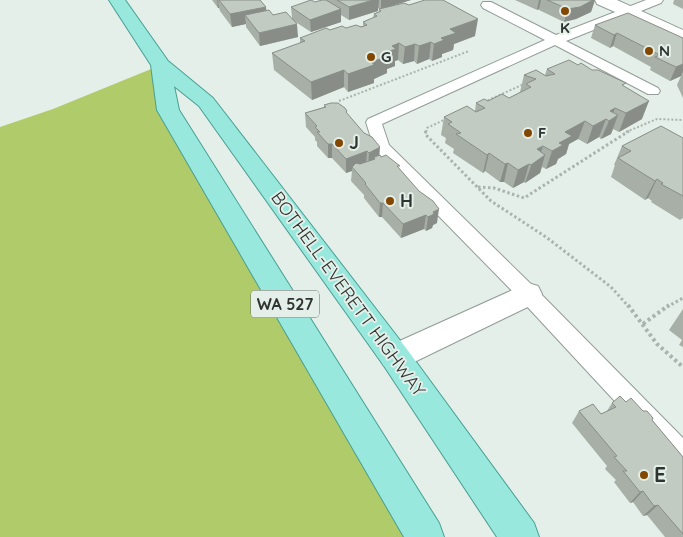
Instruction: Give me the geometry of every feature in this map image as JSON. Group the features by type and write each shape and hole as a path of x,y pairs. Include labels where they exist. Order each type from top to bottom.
{"main road":[{"name":"BOTHELL-EVERETT HIGHWAY","path":"118,0 161,65 206,102 395,357 520,537"},
{"name":"BOTHELL-EVERETT HIGHWAY","path":"161,65 168,110 425,537"}],"street":[{"path":"603,0 683,37"},
{"path":"395,357 528,294"}],"lane":[{"path":"657,0 556,40 374,122 381,147 528,294 683,456"},
{"path":"487,5 653,91"}],"path":[{"path":"478,105 529,81"},
{"path":"452,116 427,128 425,134 491,201 546,237 611,287 643,324 657,344 683,367"},
{"path":"477,187 494,188 524,198 632,129 657,119 683,120"},
{"path":"643,324 661,310 683,298"}],"green space":[{"path":"161,65 168,110 425,537 0,537 0,127 53,109"}],"building":[{"path":"219,0 260,0 266,7 230,14"},
{"path":"311,0 315,2 326,0 341,9 310,20 291,7"},
{"path":"337,0 373,0 349,7"},
{"path":"425,0 443,0 478,19 450,29 456,33 441,38 444,40 434,44 431,42 419,46 415,44 405,47 399,43 392,46 396,49 384,53 388,56 372,62 374,65 348,74 344,70 311,82 272,53 305,41 300,38 326,28 330,30 342,26 346,28 356,25 361,27 367,25 363,22 377,16 374,14 381,11 379,9 404,3 409,5"},
{"path":"547,0 593,0 580,7 568,9"},
{"path":"269,10 273,15 286,12 297,24 259,33 245,15"},
{"path":"628,13 683,38 683,64 676,67 655,57 660,55 617,33 614,35 595,25"},
{"name":"F","path":"569,60 578,65 581,63 592,70 598,70 626,83 622,85 649,101 626,113 615,108 610,111 618,115 609,121 606,119 593,126 585,121 565,132 572,136 559,143 563,145 552,151 543,146 537,149 545,155 531,165 529,164 518,170 489,153 487,155 456,134 461,133 448,124 452,122 444,117 467,106 476,112 485,108 476,103 484,99 488,101 502,94 509,98 531,87 526,84 536,79 524,75 536,70 546,76 555,74 547,69"},
{"path":"338,103 345,108 346,112 364,133 372,137 380,147 369,153 367,151 346,159 332,144 328,144 317,132 320,132 315,127 317,126 305,113 326,107 324,105"},
{"path":"661,126 683,138 683,196 661,184 663,183 657,179 655,181 618,158 631,151 622,146"},
{"path":"380,155 381,157 386,155 400,166 397,166 419,191 433,201 439,209 433,212 434,214 428,217 426,215 403,224 383,203 380,203 352,167 356,163 360,164 375,159 374,157"},
{"name":"E","path":"620,396 626,402 631,398 643,411 647,411 653,418 652,420 683,457 683,534 658,505 654,506 643,491 640,492 623,471 627,471 614,457 617,456 579,411 593,404 601,414 616,407 612,403"}],"place":[{"name":"K","path":"565,11"},
{"name":"N","path":"649,51"},
{"name":"G","path":"371,57"},
{"name":"F","path":"528,133"},
{"name":"J","path":"339,143"},
{"name":"H","path":"390,201"},
{"name":"E","path":"644,475"}]}
